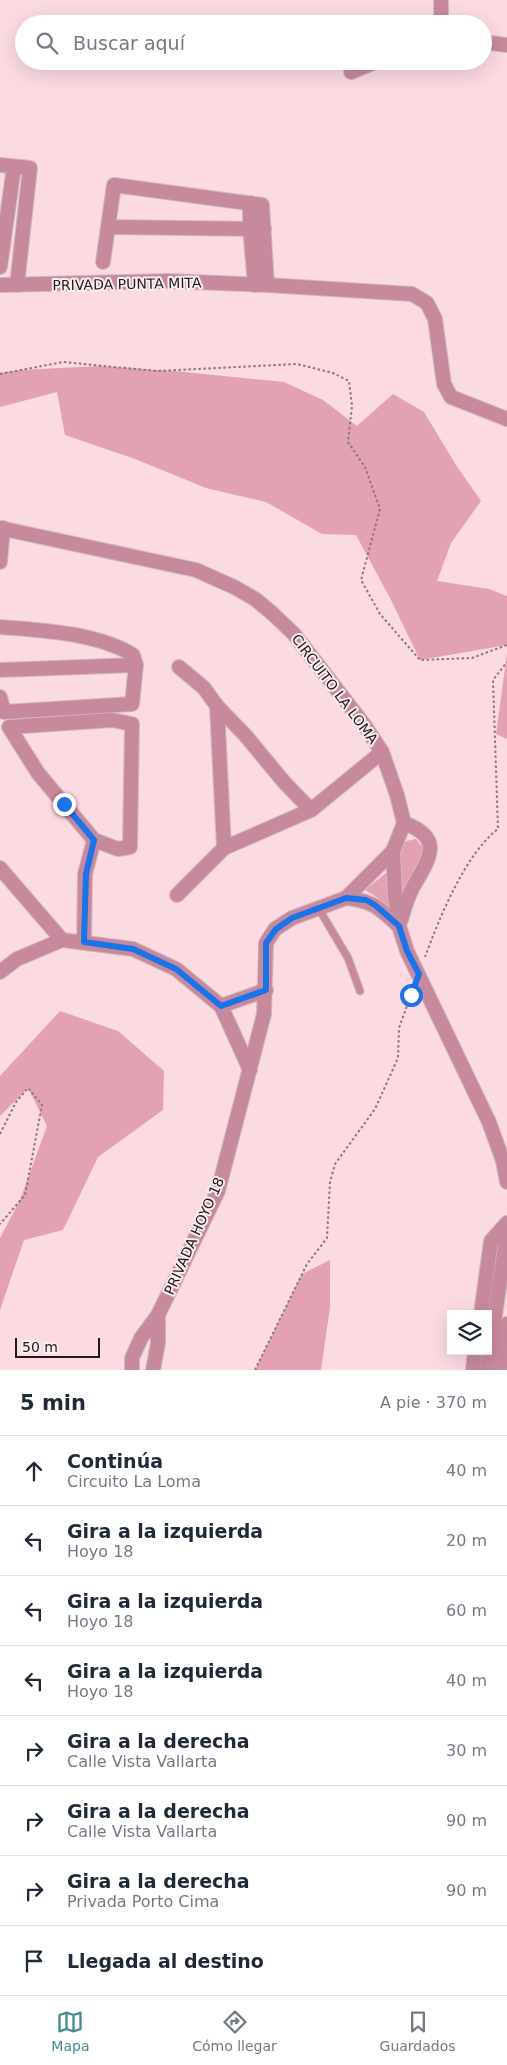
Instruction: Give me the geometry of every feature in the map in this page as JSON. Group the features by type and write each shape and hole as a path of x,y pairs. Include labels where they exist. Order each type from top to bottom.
{"street":[{"path":"441,0 441,15"},
{"path":"492,43 507,45"},
{"path":"351,72 356,70"},
{"path":"0,164 30,168 17,285"},
{"path":"0,267 6,193 14,167"},
{"path":"103,262 110,227 114,185 256,204 261,285"},
{"path":"6,193 28,192"},
{"path":"110,227 257,228"},
{"name":"PRIVADA PUNTA MITA","path":"0,286 168,281 412,294 427,303 435,319 444,384 451,397 505,416"},
{"path":"0,562 1,528"},
{"name":"CIRCUITO LA LOMA","path":"1,528 196,570 234,587 273,614 294,634 365,726 382,752 398,795 404,823"},
{"path":"0,626 66,633 124,650 133,655 136,665 132,704 4,712 0,697"},
{"path":"0,670 136,665"},
{"path":"180,667 204,688 217,706 311,810"},
{"path":"217,706 224,848"},
{"path":"112,720 132,724 130,847 118,849 94,840 38,773 9,727 112,720"},
{"path":"177,895 224,848 311,810 382,752"},
{"path":"346,898 393,851 404,823 419,828 429,843 429,855 426,866 404,907 399,926"},
{"path":"84,942 86,874 94,840"},
{"path":"393,851 395,896 399,926 407,951 505,1157 507,1182"},
{"path":"0,868 62,940"},
{"path":"346,898 366,900 375,905 399,926"},
{"name":"PRIVADA HOYO 18","path":"132,1370 132,1358 141,1338 158,1315 218,1191 264,1014 266,943 276,929 292,918 346,898"},
{"path":"0,972 17,959 62,940 133,949 176,969 221,1006 250,1070"},
{"path":"221,1006 266,990"},
{"path":"482,1310 491,1241 507,1222"},
{"path":"487,1370 507,1233"},
{"name":"PRIVADA HOYO 18","path":"153,1370 158,1343 158,1315"},
{"path":"501,1370 507,1324"},
{"path":"473,1370 475,1355"}],"lane":[{"path":"319,909 348,958 360,991"}],"path":[{"path":"0,374 63,362 156,371 296,364 333,373 349,382 352,406 348,442 365,467 380,509 361,580 380,614 420,660 472,658 507,645"},
{"path":"254,1370 307,1264 327,1238 330,1182 335,1164 375,1109 398,1058 399,1028 439,920 458,884 487,838 498,829 493,680 507,662"},
{"path":"0,1134 16,1102 28,1088 42,1105 25,1195 0,1224"}],"shaded area":[{"path":"100,366 284,382 323,400 357,426 393,394 424,412 456,465 481,501 451,543 437,581 489,589 507,596 507,645 420,660 390,598 356,535 322,534 266,502 206,488 135,459 65,435 57,392 0,407 0,373 20,370"},
{"path":"507,654 507,739 496,734"},
{"path":"416,839 423,848 417,869 400,903 397,871 399,854 405,842"},
{"path":"386,873 390,913 378,898 365,890"},
{"path":"60,1011 118,1031 164,1071 163,1110 98,1157 63,1230 24,1240 0,1310 0,1238 20,1200 47,1126 28,1088 0,1116 0,1076"},
{"path":"330,1260 330,1307 321,1370 255,1370 302,1274"}],"route":[{"path":"64,804 94,840 86,874 84,942 133,949 176,969 221,1006 266,990 266,943 276,929 292,918 346,898 366,900 383,911 399,926 407,951 419,974 411,995"}]}
